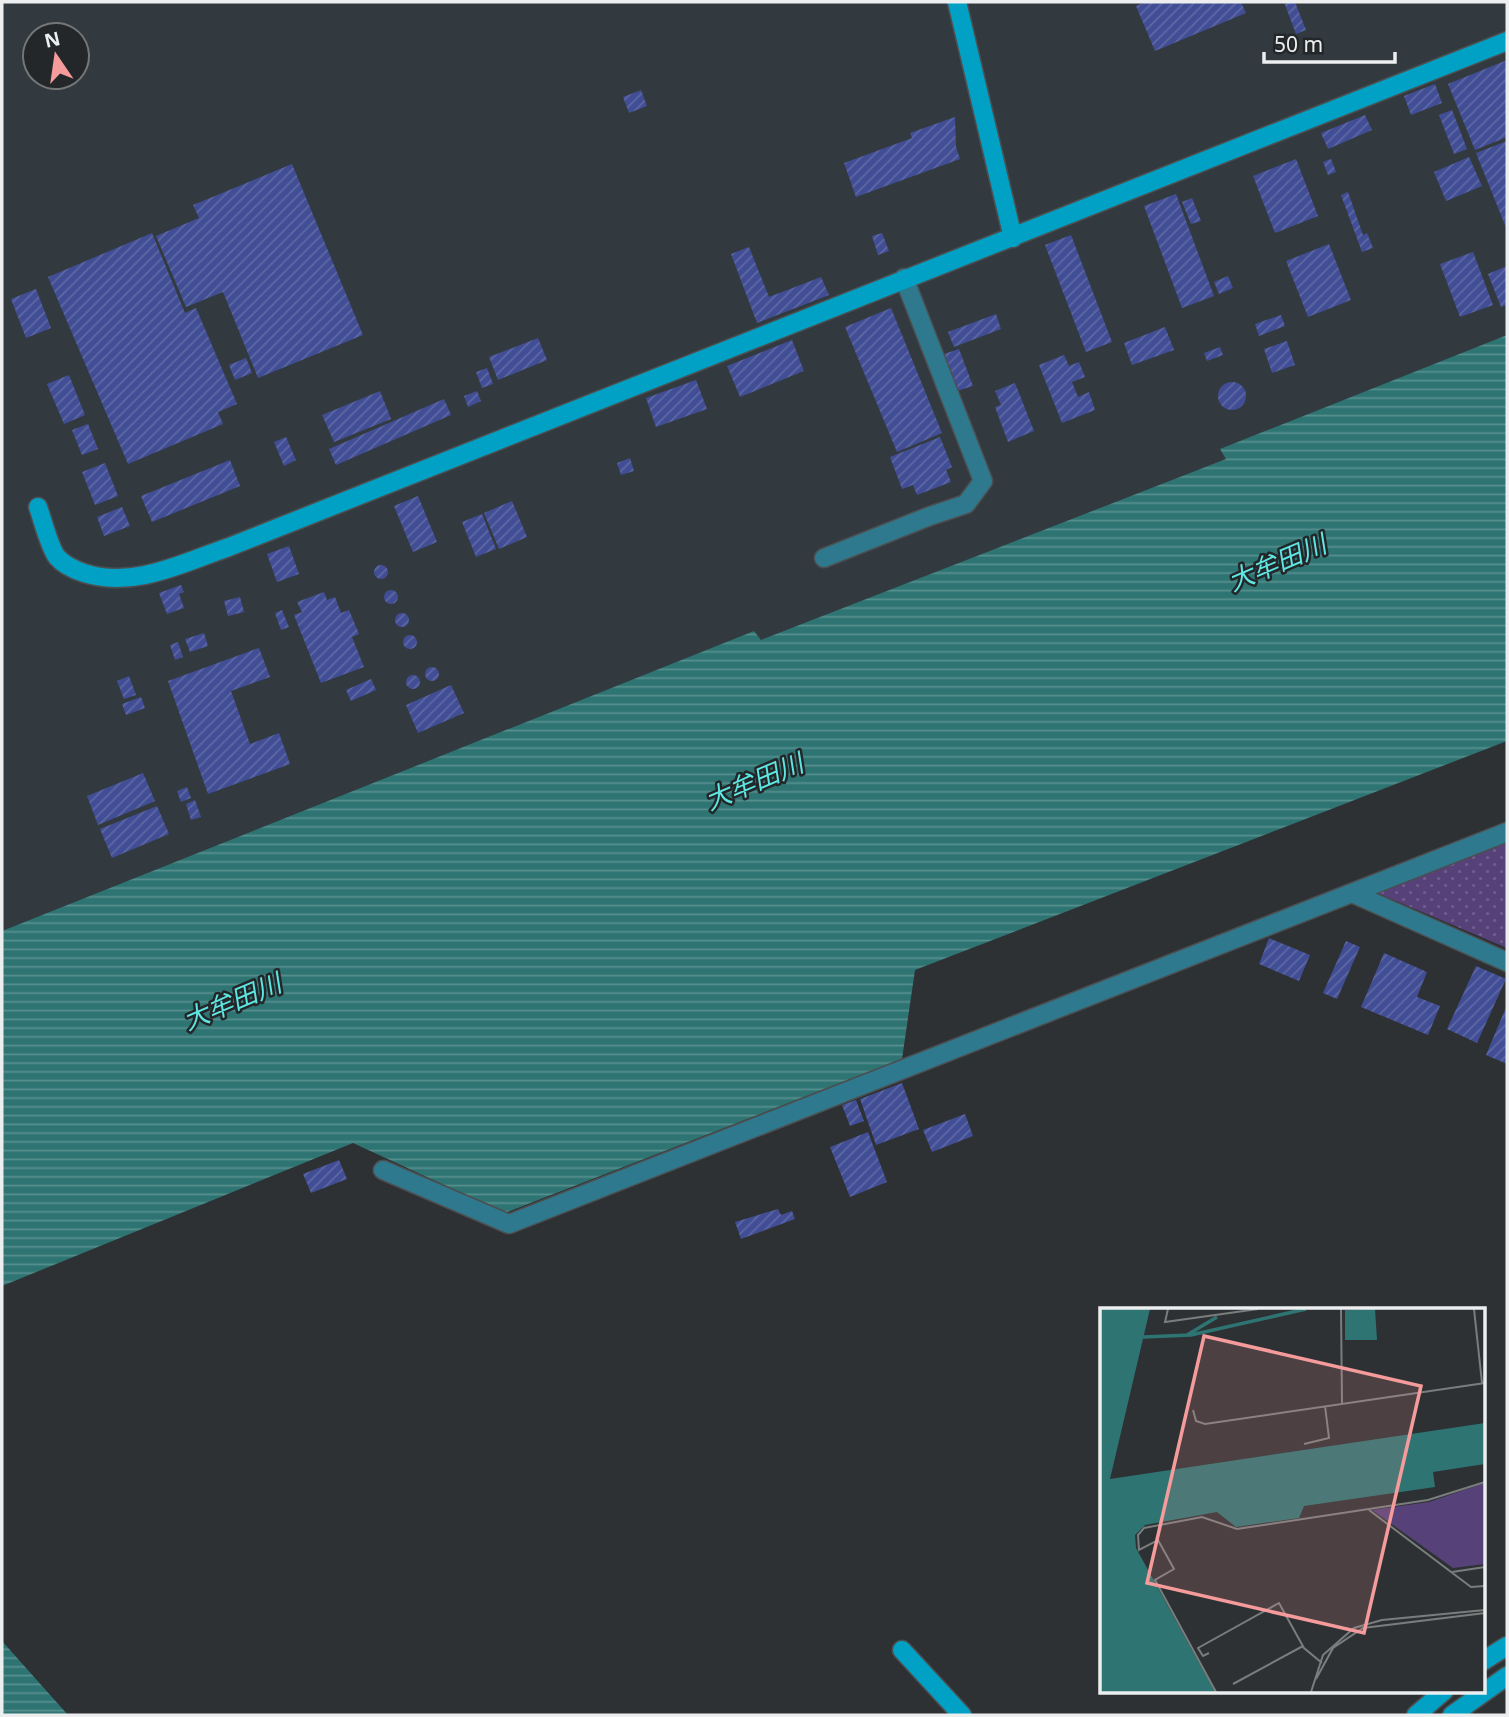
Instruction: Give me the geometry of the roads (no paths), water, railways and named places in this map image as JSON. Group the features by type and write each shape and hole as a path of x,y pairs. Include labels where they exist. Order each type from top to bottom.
{"street":[{"path":"957,2 1013,237"},
{"path":"38,507 56,557 75,570 101,579 141,577 229,547 1507,41"},
{"path":"824,558 966,504 983,481 904,278"},
{"path":"383,1170 509,1224 1507,832"},
{"path":"1352,893 1507,962"},
{"path":"1484,1660 1507,1646"},
{"path":"902,1650 962,1715"},
{"path":"1452,1715 1507,1676"},
{"path":"1416,1715 1443,1692"}],"water":[{"name":"大牟田川","path":"1507,335 1507,741 915,970 902,1059 505,1213 353,1143 2,1286 2,931 754,631 761,640 1226,459 1220,449"},
{"path":"2,1641 68,1715 2,1715"}]}
